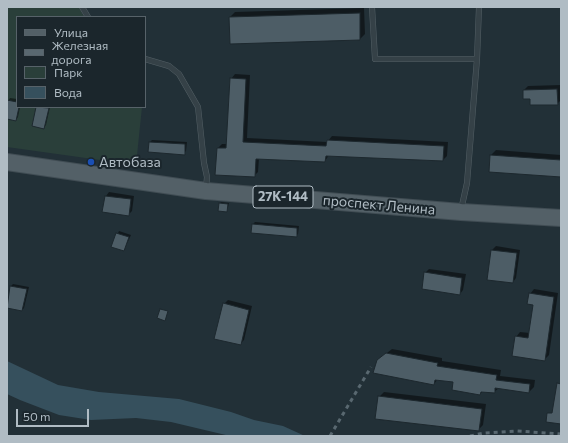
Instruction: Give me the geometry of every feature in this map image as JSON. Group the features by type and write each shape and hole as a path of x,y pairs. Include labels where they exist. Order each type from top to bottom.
{"main road":[{"name":"проспект Ленина","path":"7,162 206,191 461,212 561,218"}],"lane":[{"path":"82,7 87,16"},
{"path":"372,7 375,59 477,59"},
{"path":"461,212 467,184 477,59 479,7"},
{"path":"146,58 169,66 179,74 198,107 207,177 206,191"}],"green space":[{"path":"7,7 79,7 84,16 16,16 16,108 142,108 136,165 7,147"}],"water":[{"path":"7,361 58,385 99,392 179,399 231,412 254,420 283,426 305,436 230,436 171,422 136,418 91,420 59,415 7,394"}],"building":[{"path":"360,13 360,40 230,44 229,17"},
{"path":"230,78 246,79 243,142 326,146 327,140 444,146 443,161 326,156 325,162 256,159 255,177 215,175 217,148 226,148"},
{"path":"557,89 558,105 530,105 530,99 523,99 523,90"},
{"path":"7,100 16,102 16,108 19,108 16,121 7,119"},
{"path":"36,108 49,108 44,129 32,126"},
{"path":"149,142 185,144 185,155 148,152"},
{"path":"490,155 561,160 561,177 489,172"},
{"path":"105,196 131,199 129,216 102,212"},
{"path":"219,203 228,204 227,212 218,211"},
{"path":"252,224 297,228 297,237 251,233"},
{"path":"116,233 129,237 124,251 111,247"},
{"path":"491,250 517,253 513,283 487,280"},
{"path":"424,272 462,278 460,295 422,289"},
{"path":"10,286 27,289 22,311 7,308"},
{"path":"529,293 554,297 545,361 512,356 515,336 528,338 533,305 527,304"},
{"path":"223,303 249,310 241,345 214,339"},
{"path":"160,309 168,311 165,321 157,318"},
{"path":"386,353 438,363 437,366 497,375 496,380 530,384 529,393 495,388 495,393 481,392 480,395 452,390 453,382 435,380 434,385 373,373 377,360"},
{"path":"557,383 561,384 561,424 546,422 547,413 552,413"},
{"path":"378,396 482,409 479,431 375,419"}],"railway":[{"path":"330,436 371,367"},
{"path":"470,436 484,433 517,431 561,434"}],"place":[{"name":"Автобаза","path":"91,162"}]}
